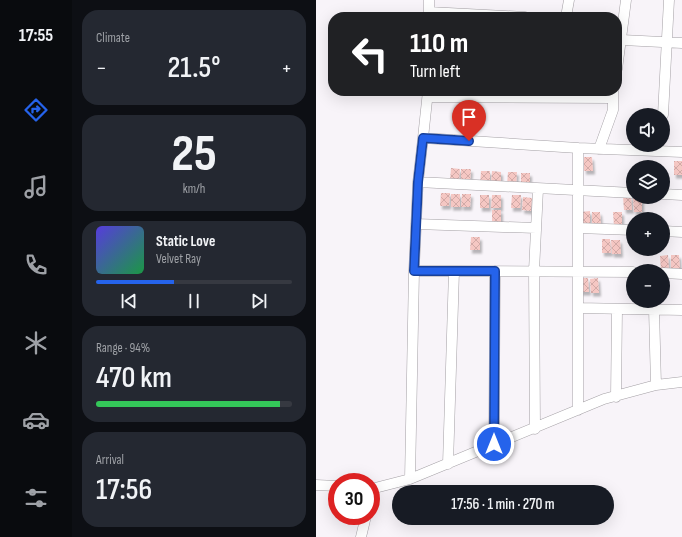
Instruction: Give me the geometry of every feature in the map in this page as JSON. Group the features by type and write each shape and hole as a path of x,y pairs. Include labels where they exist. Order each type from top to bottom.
{"street":[{"path":"429,0 429,12"},
{"path":"567,12 569,0"},
{"path":"626,0 622,40 682,43"},
{"path":"663,108 669,0"},
{"path":"410,479 416,224 418,182 428,96"},
{"path":"599,148 613,110 613,96"},
{"path":"423,138 578,148 626,148"},
{"path":"578,148 578,410"},
{"path":"670,150 682,152"},
{"path":"418,182 626,193"},
{"path":"535,429 534,271 538,189"},
{"path":"670,194 682,195"},
{"path":"416,224 536,228"},
{"path":"578,228 626,230"},
{"path":"670,232 682,232"},
{"path":"414,271 626,272"},
{"path":"448,464 454,271"},
{"path":"494,444 495,271"},
{"path":"670,273 682,274"},
{"path":"578,308 682,310"},
{"path":"616,397 617,309"},
{"path":"654,310 656,385"},
{"path":"380,487 410,479 448,464 604,399 656,385 682,382"},
{"path":"316,485 328,486"},
{"path":"361,537 364,525"}],"building":[{"path":"584,157 592,157 593,171 584,171"},
{"path":"674,161 682,161 682,175 674,175"},
{"path":"451,168 460,169 459,182 450,181"},
{"path":"461,169 471,169 470,182 461,182"},
{"path":"481,171 490,171 490,184 480,184"},
{"path":"492,171 501,172 501,185 491,184"},
{"path":"508,172 517,172 516,185 507,185"},
{"path":"521,173 530,173 530,186 521,186"},
{"path":"441,193 450,193 449,206 440,206"},
{"path":"451,194 460,194 460,207 451,207"},
{"path":"462,194 471,194 470,207 461,207"},
{"path":"480,195 489,195 489,208 480,208"},
{"path":"492,195 501,195 501,208 491,208"},
{"path":"512,195 521,195 520,208 511,208"},
{"path":"623,196 626,196 626,204 632,204 632,210 624,210"},
{"path":"523,197 532,198 531,211 522,210"},
{"path":"633,204 642,204 642,212 634,212"},
{"path":"492,210 501,210 501,224 492,223"},
{"path":"590,211 590,225 582,226 581,212"},
{"path":"592,212 600,212 601,226 592,227"},
{"path":"613,212 622,212 622,226 614,226"},
{"path":"471,237 480,237 480,250 470,250"},
{"path":"602,239 610,239 611,253 602,253"},
{"path":"611,240 620,240 621,254 612,254"},
{"path":"671,255 679,255 680,269 671,269"},
{"path":"660,256 668,256 669,264 661,264"},
{"path":"580,278 588,278 589,292 580,292"},
{"path":"598,278 599,293 591,293 590,279"}],"route":[{"path":"469,141 423,138 418,182 414,271 495,271 494,444"}]}
